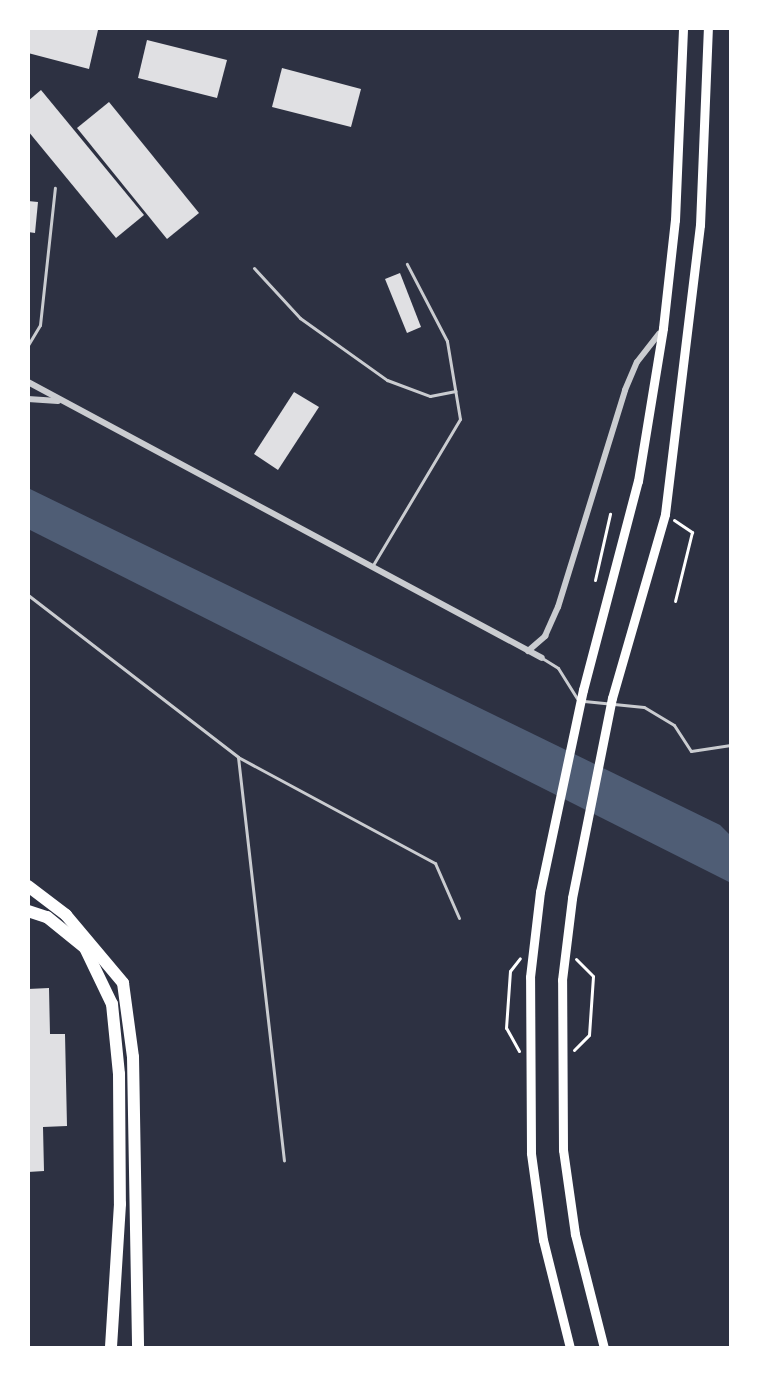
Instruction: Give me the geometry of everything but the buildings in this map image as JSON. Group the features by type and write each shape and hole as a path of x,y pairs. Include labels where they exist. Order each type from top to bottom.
{"highway":[{"path":"28,886 66,915 123,983 133,1057 138,1348"},
{"path":"28,911 47,917 85,948 112,1004 119,1074 120,1204 111,1348"}],"main road":[{"path":"570,1348 536,1197 527,1065 533,943 540,892 583,690 638,481 663,328 675,220 683,28"},
{"path":"604,1348 571,1206 559,1065 566,947 572,898 612,698 665,514 697,256 708,28"}],"street":[{"path":"528,651 545,636 558,607 637,362 663,328"},
{"path":"28,382 542,658"},
{"path":"28,399 66,402"}],"lane":[{"path":"28,345 40,325 55,188"},
{"path":"373,565 460,419 447,341 407,264"},
{"path":"254,268 300,318 387,380 430,396 456,391"},
{"path":"28,595 238,757 435,863 459,918"},
{"path":"542,658 558,668 573,697 644,707 674,725 691,751 731,745"},
{"path":"238,757 284,1160"}],"path":[{"path":"595,580 610,514"},
{"path":"665,514 692,532 675,601"},
{"path":"527,1065 506,1028 510,971 533,943"},
{"path":"559,1065 589,1035 593,976 566,947"}],"water":[{"path":"28,488 720,825 731,836 731,883 28,529"}]}
